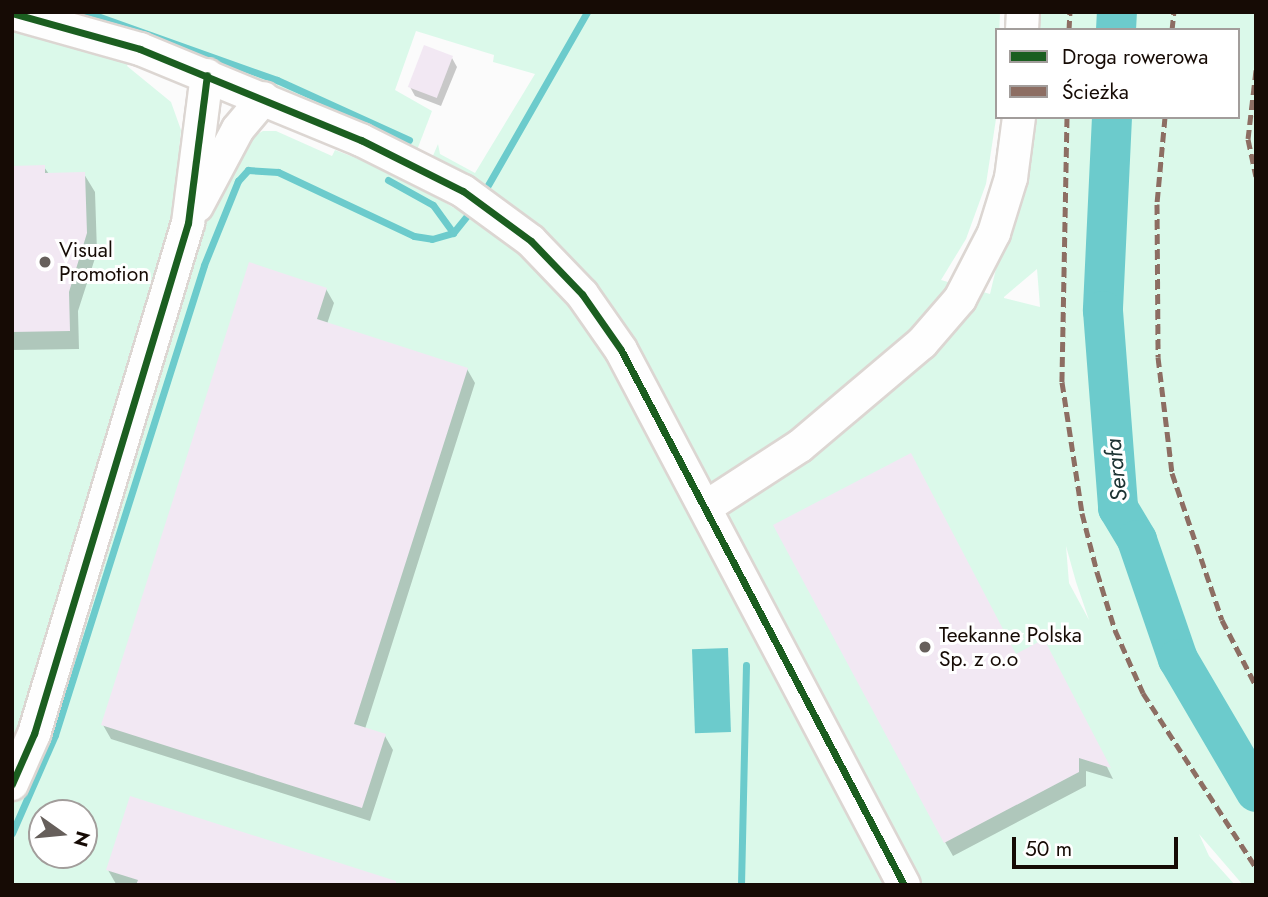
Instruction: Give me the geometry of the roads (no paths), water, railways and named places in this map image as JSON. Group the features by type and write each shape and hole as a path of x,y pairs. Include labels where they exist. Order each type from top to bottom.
{"street":[{"path":"12,13 140,49 264,98 452,185 531,241 582,294 621,350 904,885"},
{"path":"12,784 38,721 188,223 207,75"},
{"path":"188,223 238,130 264,98"},
{"path":"706,507 800,446 922,343 960,299 994,233 1011,178 1019,119"}],"water":[{"path":"728,648 731,732 695,733 692,649"}],"waterway":[{"path":"86,12 277,80 409,140"},
{"path":"488,185 587,12"},
{"name":"Serafa","path":"1116,28 1117,12"},
{"name":"Serafa","path":"1112,119 1103,311 1118,508 1137,540 1178,659 1256,792"},
{"path":"12,833 55,735 204,265 238,181 248,170 278,172 414,236 432,239 453,233 467,216"},
{"path":"388,180 433,205 453,233"},
{"path":"741,885 746,665"}],"place":[{"name":"Visual Promotion","path":"45,262"},
{"name":"Teekanne Polska Sp. z o.o","path":"925,647"}]}
